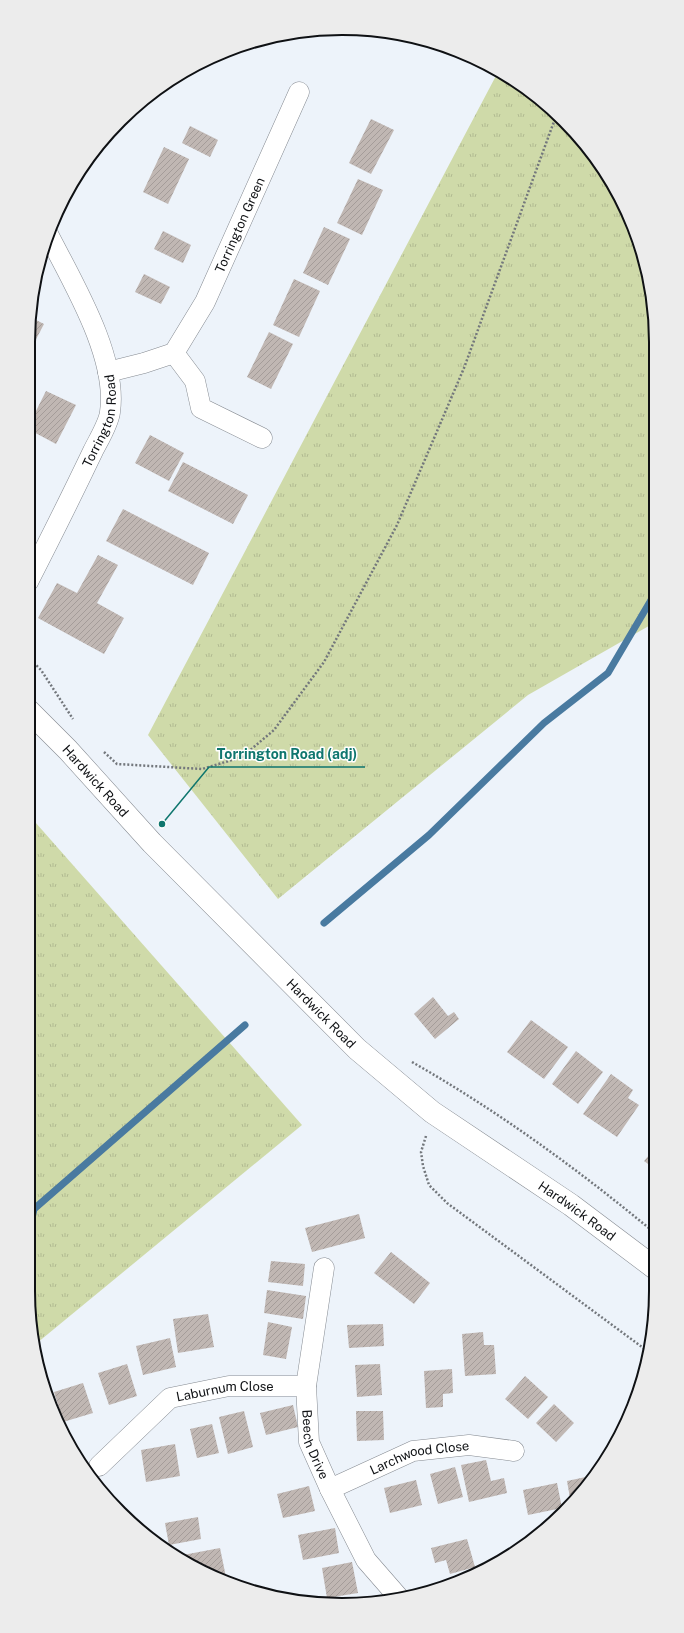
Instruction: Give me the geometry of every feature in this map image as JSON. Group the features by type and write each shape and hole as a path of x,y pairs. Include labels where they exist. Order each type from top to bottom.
{"street":[{"name":"Torrington Green","path":"174,353 205,302 299,92"},
{"name":"Torrington Road","path":"35,568 75,490 110,414 111,398 108,372 93,323 52,241"},
{"path":"108,372 144,363 174,353 194,381 201,408 262,438"},
{"name":"Hardwick Road","path":"35,717 68,750 152,843 357,1049 432,1112 649,1259"},
{"name":"Beech Drive","path":"324,1268 306,1386 309,1442 330,1489 366,1560 395,1593"},
{"name":"Laburnum Close","path":"99,1466 170,1398 229,1386 306,1386"},
{"name":"Larchwood Close","path":"330,1489 413,1451 469,1445 514,1451"}],"path":[{"path":"100,748 116,764 202,769 242,757 274,730 324,662 398,525 464,368 554,121"},
{"path":"35,664 41,670 76,723"},
{"path":"407,1059 458,1088 535,1141 621,1205 649,1228"}],"green space":[{"path":"496,76 529,98 544,111 586,155 617,206 633,243 639,263 646,302 649,342 649,626 528,695 278,899 148,735"},
{"path":"35,822 302,1125 39,1341 35,1291"}],"building":[{"path":"371,119 394,130 371,174 349,163"},
{"path":"190,126 218,140 210,157 182,143"},
{"path":"164,147 189,159 168,204 143,192"},
{"path":"358,179 383,190 362,235 337,223"},
{"path":"324,227 350,239 328,285 303,273"},
{"path":"163,231 191,245 183,263 154,249"},
{"path":"144,274 170,287 161,304 135,292"},
{"path":"294,279 320,291 299,337 273,325"},
{"path":"36,320 44,324 35,341"},
{"path":"269,332 293,344 271,389 247,377"},
{"path":"46,391 76,405 56,444 35,433 35,413"},
{"path":"150,435 184,453 169,481 135,463"},
{"path":"183,462 248,495 233,524 168,491"},
{"path":"123,509 209,553 193,585 106,541"},
{"path":"98,555 118,565 97,603 124,618 104,654 38,618 57,583 77,593"},
{"path":"433,997 448,1016 454,1012 459,1019 435,1039 414,1014"},
{"path":"531,1020 568,1047 544,1079 507,1052"},
{"path":"576,1051 603,1072 578,1104 552,1084"},
{"path":"611,1074 633,1090 628,1098 639,1105 617,1137 583,1114"},
{"path":"649,1155 649,1165 644,1161"},
{"path":"359,1214 365,1238 312,1252 305,1228"},
{"path":"391,1252 430,1283 414,1304 374,1273"},
{"path":"271,1261 305,1264 303,1286 268,1282"},
{"path":"267,1290 306,1296 303,1319 264,1313"},
{"path":"208,1314 214,1347 178,1353 173,1319"},
{"path":"268,1322 292,1327 286,1359 263,1355"},
{"path":"383,1324 384,1346 349,1348 347,1325"},
{"path":"483,1332 484,1345 494,1345 496,1374 465,1376 462,1334"},
{"path":"170,1338 176,1367 143,1375 136,1346"},
{"path":"127,1364 137,1396 109,1405 98,1373"},
{"path":"380,1364 382,1395 357,1397 355,1365"},
{"path":"452,1369 453,1393 443,1394 443,1407 426,1408 424,1371"},
{"path":"525,1376 548,1397 528,1419 505,1399"},
{"path":"83,1383 93,1413 64,1422 54,1392"},
{"path":"554,1404 574,1423 556,1442 536,1423"},
{"path":"293,1405 298,1427 266,1435 260,1413"},
{"path":"244,1411 253,1447 228,1454 219,1417"},
{"path":"356,1411 383,1411 384,1440 357,1441"},
{"path":"212,1424 219,1453 197,1458 190,1429"},
{"path":"175,1444 180,1476 146,1482 141,1450"},
{"path":"486,1460 491,1481 504,1478 507,1493 469,1502 461,1465"},
{"path":"455,1467 463,1497 438,1504 430,1474"},
{"path":"587,1477 570,1497 567,1481"},
{"path":"416,1480 422,1505 390,1513 384,1488"},
{"path":"557,1483 561,1505 558,1509 528,1515 523,1490"},
{"path":"309,1486 315,1511 283,1518 277,1494"},
{"path":"198,1517 201,1539 169,1545 165,1523"},
{"path":"335,1528 339,1553 303,1560 298,1535"},
{"path":"467,1539 475,1567 450,1574 446,1560 435,1563 431,1548"},
{"path":"220,1548 226,1575 206,1566 184,1555"},
{"path":"352,1562 358,1593 327,1597 322,1568"}],"waterway":[{"path":"324,923 429,835 544,723 608,673 649,603"},
{"path":"35,1208 245,1025"}],"place":[{"name":"Torrington Road (adj)","path":"162,824"}]}
